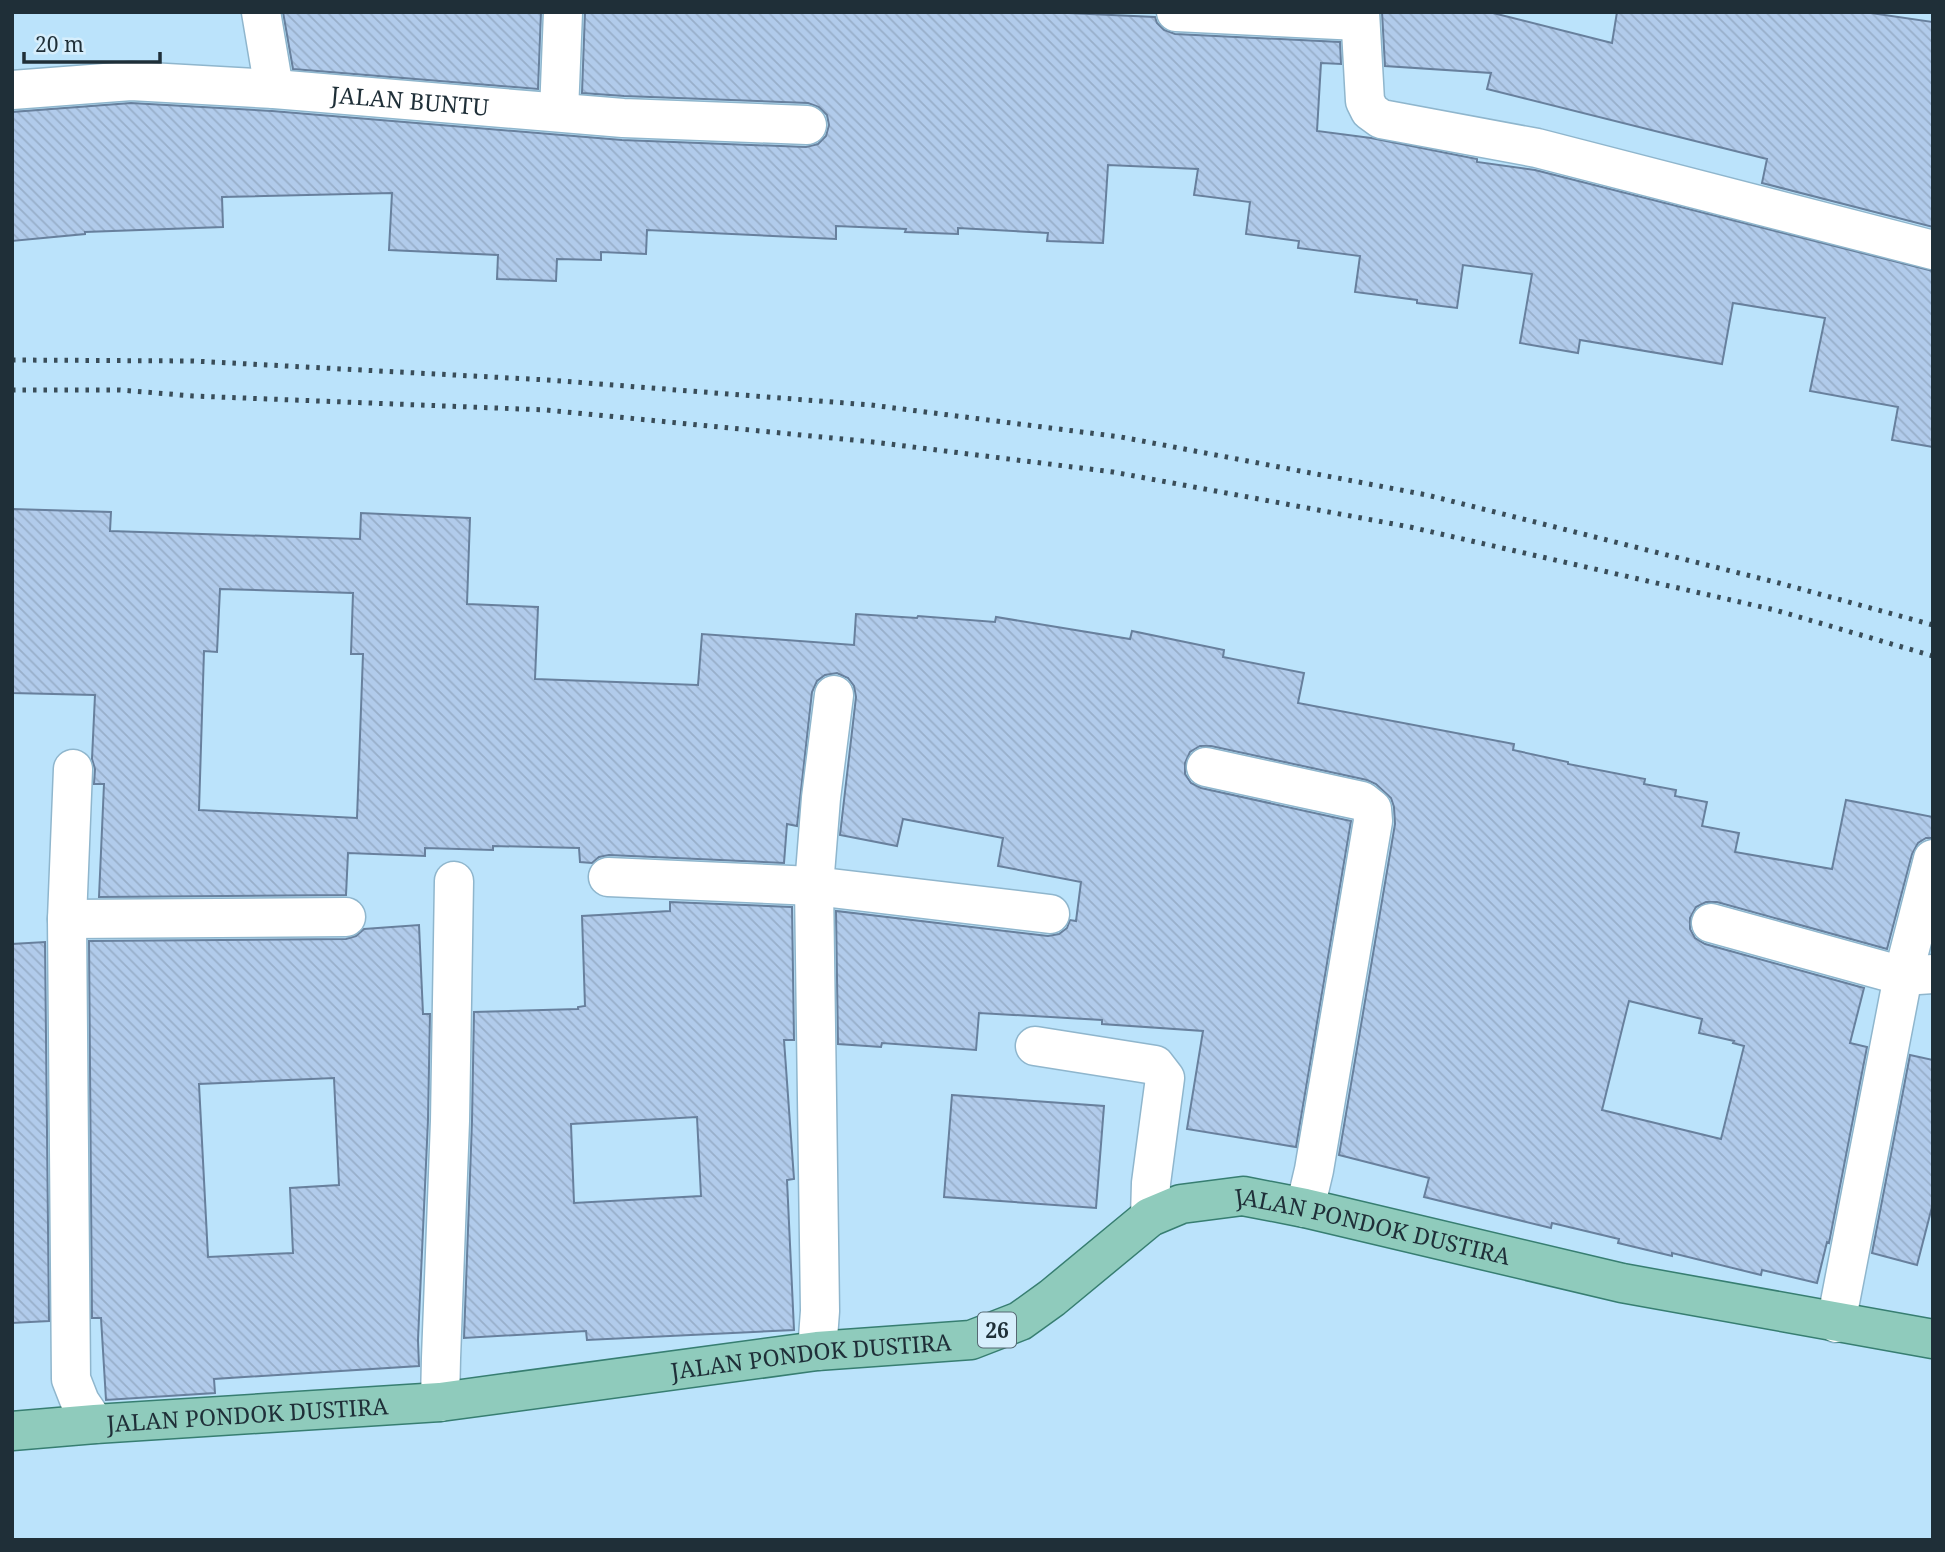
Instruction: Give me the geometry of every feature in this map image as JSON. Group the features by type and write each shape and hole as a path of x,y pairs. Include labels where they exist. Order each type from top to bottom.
{"main road":[{"name":"JALAN PONDOK DUSTIRA","path":"12,1431 440,1402 817,1351 971,1340 1020,1321 1150,1217 1181,1204 1243,1196 1305,1208 1622,1283 1933,1339"}],"street":[{"path":"261,12 274,89"},
{"path":"559,112 563,12"},
{"path":"1176,12 1359,17 1365,101 1370,111 1381,119 1537,148 1933,250"},
{"name":"JALAN BUNTU","path":"12,90 131,81 274,89 622,118 807,125"},
{"path":"817,1351 820,1311 814,886 821,797 834,695"},
{"path":"1206,767 1362,801 1372,809 1373,821 1314,1170 1305,1208"},
{"path":"73,769 67,919 71,1379 80,1402 94,1424"},
{"path":"1836,1323 1918,975 1933,859"},
{"path":"608,877 814,886 1050,914"},
{"path":"440,1402 450,1121 454,881"},
{"path":"67,919 346,917"},
{"path":"1712,923 1918,975"},
{"path":"1035,1046 1155,1065 1164,1078 1151,1183 1150,1217"}],"building":[{"path":"283,12 541,12 538,89 293,69"},
{"path":"585,12 1046,12 1155,17 1164,30 1175,34 1340,42 1341,64 1321,63 1317,131 1371,138 1477,159 1477,162 1535,170 1933,271 1933,447 1892,440 1898,407 1810,391 1825,318 1733,303 1722,364 1580,340 1578,353 1520,343 1532,274 1463,265 1457,308 1355,292 1360,256 1298,248 1299,241 1246,234 1250,202 1194,195 1198,169 1108,165 1103,243 1047,241 1048,233 958,228 958,234 836,226 836,239 647,230 646,254 601,252 601,260 557,259 556,281 497,279 498,255 389,250 392,193 222,197 223,227 85,232 12,241 12,112 131,103 272,111 622,140 806,147 818,144 826,136 829,125 827,115 819,107 808,103 582,93"},
{"path":"1382,12 1489,12 1612,43 1617,12 1864,12 1933,22 1933,227 1762,183 1767,159 1487,89 1491,73 1385,66"},
{"path":"12,509 111,512 110,531 360,539 361,513 470,518 467,604 538,607 535,679 698,685 702,634 854,645 856,614 995,622 996,617 1130,639 1132,631 1224,650 1223,657 1304,673 1298,703 1514,744 1513,750 1645,779 1644,784 1676,790 1675,796 1707,802 1702,826 1739,833 1735,852 1832,869 1846,800 1933,817 1933,838 1926,838 1918,843 1912,854 1887,949 1717,902 1706,902 1696,907 1690,918 1690,929 1695,938 1705,944 1864,988 1850,1043 1867,1047 1829,1243 1827,1242 1817,1283 1762,1270 1761,1275 1672,1253 1672,1256 1618,1243 1619,1239 1552,1223 1551,1228 1424,1197 1429,1178 1339,1155 1395,824 1391,798 1376,784 1367,780 1211,746 1200,746 1190,752 1185,763 1185,774 1191,783 1201,788 1351,821 1296,1147 1187,1129 1203,1031 1102,1024 1102,1020 979,1013 976,1050 882,1043 881,1047 838,1044 836,911 1048,936 1059,934 1067,928 1070,920 1076,921 1081,882 998,866 1003,838 903,819 897,846 840,835 856,697 854,686 848,678 837,673 825,675 817,681 812,692 797,826 787,824 784,863 609,855 599,857 592,863 580,862 579,848 493,846 493,850 425,848 425,856 348,853 346,895 99,897 104,784 94,784 95,769 92,759 95,695 12,693","holes":["220,589 353,593 351,654 363,654 357,818 199,810 204,651 217,652","1629,1001 1702,1019 1699,1033 1744,1046 1721,1139 1602,1110"]},
{"path":"670,902 792,907 794,1040 784,1040 794,1179 787,1180 794,1330 587,1340 586,1331 464,1338 474,1012 578,1009 585,1006 582,916 670,911","holes":["697,1117 701,1196 574,1203 571,1124"]},
{"path":"419,925 423,1014 430,1014 419,1366 214,1379 215,1393 106,1400 101,1318 92,1318 89,941 346,939 356,936 364,929","holes":["334,1078 339,1185 290,1188 293,1253 208,1257 199,1084"]},
{"path":"45,942 49,1321 12,1323 12,944"},
{"path":"1910,1055 1933,1060 1933,1203 1917,1265 1872,1253"},
{"path":"952,1095 1104,1106 1096,1208 944,1197"}],"railway":[{"path":"12,360 193,361 548,380 871,405 1121,437 1427,495 1779,583 1933,625"},
{"path":"12,390 120,390 193,396 546,410 873,442 1113,472 1410,527 1775,610 1933,656"}]}
